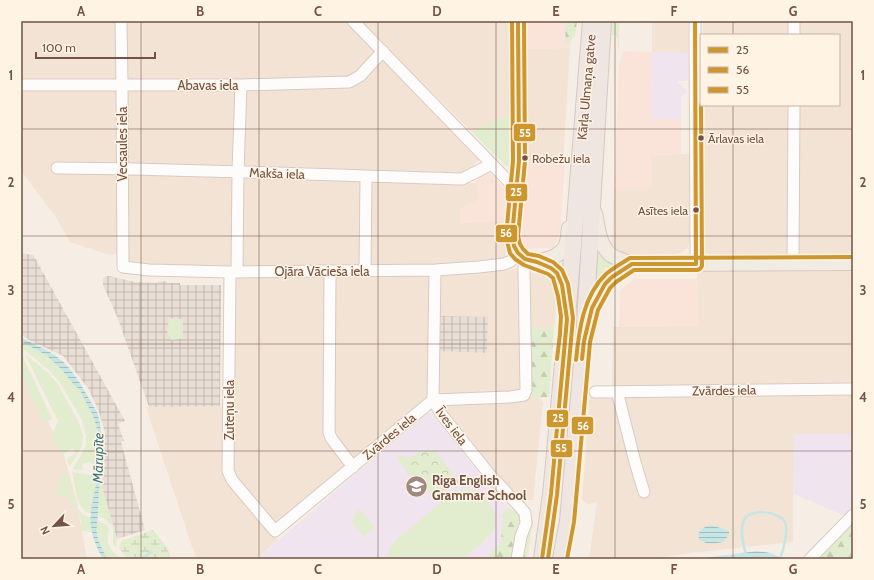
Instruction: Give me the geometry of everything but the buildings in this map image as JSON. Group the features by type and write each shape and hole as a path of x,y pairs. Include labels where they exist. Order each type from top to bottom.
{"highway":[{"name":"Kārļa Ulmaņa gatve","path":"542,559 552,494 577,191 597,27"},
{"name":"Kārļa Ulmaņa gatve","path":"561,559 568,521 584,341 592,202 597,27"}],"main road":[{"path":"518,21 519,161 512,236 514,246 527,258 550,268 557,273 562,285 567,319"},
{"path":"527,258 553,258 565,247 577,191"},
{"path":"592,202 601,241 611,255 632,264 853,263"},
{"path":"584,341 592,308 598,296 612,277 632,264"}],"street":[{"name":"Vecsaules iela","path":"121,21 123,267"},
{"path":"353,21 517,190"},
{"path":"695,21 696,264"},
{"path":"794,21 794,34"},
{"name":"Abavas iela","path":"21,86 122,84 241,85 349,82 360,76 383,51"},
{"name":"Zuteņu iela","path":"241,85 228,471 232,480 275,531"},
{"path":"793,263 794,106"},
{"name":"Makša iela","path":"57,168 122,168 462,179 492,164"},
{"path":"365,272 366,177"},
{"path":"433,400 510,397 524,395 526,390 524,270 527,258"},
{"name":"Ojāra Vācieša iela","path":"123,267 149,270 234,272 365,272 479,267 504,264 511,260 527,258"},
{"name":"Īves iela","path":"435,270 433,400 441,414 490,475 525,513 526,523 520,536 517,559"},
{"path":"330,271 329,432 331,438 353,467"},
{"name":"Zvārdes iela","path":"595,392 853,389"},
{"path":"618,392 630,443 644,492"},
{"name":"Zvārdes iela","path":"275,531 433,400"},
{"path":"810,559 853,515"}],"shaded area":[{"path":"21,21 116,21 117,81 21,83"},
{"path":"125,21 345,21 375,51 375,56 347,80 128,82 125,79"},
{"path":"361,21 509,21 509,116 471,131"},
{"path":"525,21 575,21 570,48 525,49"},
{"path":"652,21 688,21 688,53 652,52"},
{"path":"703,21 792,21 792,34 703,34"},
{"path":"796,21 853,21 853,256 795,256 796,106 840,106 840,34 796,34"},
{"path":"570,48 563,162 526,161 525,49"},
{"path":"623,51 652,52 651,119 681,119 681,154 651,155 652,188 614,188 619,66"},
{"path":"652,52 688,53 689,81 677,81 687,91 681,98 681,119 651,119"},
{"path":"382,58 481,157 465,174 242,170 244,87 352,87"},
{"path":"125,88 238,89 236,170 125,169"},
{"path":"21,89 116,90 119,252 113,255 106,254 70,242 55,216 21,171"},
{"path":"703,106 791,106 789,256 712,257 706,254 704,250"},
{"path":"689,154 690,239 688,247 682,252 674,255 634,256 627,255 619,251 612,245 614,188 652,188 651,155"},
{"path":"526,161 565,162 560,232 553,248 527,249 519,238 526,177"},
{"path":"128,173 236,177 234,266 150,265 127,262"},
{"path":"488,173 492,174 500,184 511,192 509,220 460,223 460,209 478,200 477,179"},
{"path":"241,178 362,180 362,268 240,268"},
{"path":"376,180 475,183 477,181 478,200 461,209 460,223 509,220 505,257 496,261 370,268 371,187"},
{"path":"21,253 33,255 35,258 125,421 118,424 124,441 121,442 145,530 117,539 102,487 105,433 99,412 88,388 63,356 29,340 21,334"},
{"path":"518,269 521,276 525,392 437,397 437,351 487,353 488,317 437,316 437,273"},
{"path":"853,269 853,386 612,389 613,327 698,326 697,271"},
{"path":"526,273 546,274 555,284 557,295 554,329 526,328"},
{"path":"338,275 429,275 428,398 353,460 333,432 335,279"},
{"path":"109,276 135,282 158,283 166,281 167,283 180,283 180,285 221,285 220,406 149,407 118,319 103,285 103,279"},
{"path":"327,276 326,437 346,466 281,521 276,522 271,520 233,474 234,282 236,277"},
{"path":"635,279 697,279 698,326 619,327 620,290"},
{"path":"437,316 488,317 487,353 437,351"},
{"path":"21,369 62,449 76,498 87,559 21,559"},
{"path":"853,391 853,434 794,434 793,542 690,553 653,559 589,559 597,502 588,504 582,500 590,395 615,394 622,401 624,395"},
{"path":"538,397 543,402 533,500 517,500 444,410 450,402"},
{"path":"225,406 226,480 278,540 256,559 197,559 192,547 146,407"},
{"name":"Riga English Grammar School","path":"430,412 508,508 503,512 501,542 485,559 257,559 359,471"},
{"path":"794,434 853,434 853,509 845,516 794,494"}],"green space":[{"path":"566,21 577,21 575,36 565,46"},
{"path":"610,21 619,21 618,50 618,39 615,35 609,35"},
{"path":"509,116 509,162 508,166 506,166 471,131"},
{"path":"596,243 620,265 594,293"},
{"path":"169,318 182,319 183,338 171,340 167,331"},
{"path":"526,328 554,329 549,397 529,398"},
{"path":"21,341 46,355 80,390 93,416 98,431 99,448 96,472 93,472 91,462 82,464 83,470 73,469 86,446 86,435 82,420 59,381 48,369 21,347"},
{"path":"21,353 52,419 44,423 21,375"},
{"path":"26,355 48,373 57,383 78,421 83,435 82,446 70,466 66,460 76,453 73,448 62,455 52,435 58,421"},
{"path":"435,450 459,482 446,487 434,498 423,484 409,474 397,459 400,455 408,458 420,452"},
{"path":"63,472 68,474 68,480 77,506 73,508 66,495 59,498 56,493"},
{"path":"72,472 96,476 97,478 91,513 85,511 80,504 76,493"},
{"path":"101,478 102,487 117,539 116,548 113,544 113,527 105,519 98,516 99,484"},
{"path":"455,491 472,491 481,495 490,504 493,510 495,522 494,527 491,533 481,543 463,559 388,559 390,548 395,541"},
{"path":"508,508 533,520 527,559 485,559 501,542 503,512"},
{"path":"79,510 82,514 91,518 92,532 81,530"},
{"path":"358,510 361,510 374,526 373,530 364,536 352,523"},
{"path":"97,520 107,525 109,530 107,538 109,545 120,559 108,559 102,551 97,530"},
{"path":"853,524 853,559 819,559"},
{"path":"153,530 167,547 171,559 127,559 119,548 121,541"}],"water":[{"name":"Mārupīte","path":"21,337 62,360 84,389 97,412 99,421 102,453 101,473 96,472 99,448 98,431 93,416 80,390 46,355 21,341"},
{"path":"97,478 101,478 97,534 101,547 108,559 103,559 100,554 93,537 91,525 91,509"},
{"path":"710,525 729,531 729,535 723,542 711,544 702,541 698,535 700,531"},
{"path":"757,551 771,554 783,559 696,559"}],"waterway":[{"path":"746,554 742,532 744,520 747,516 758,512 771,513 782,518 786,526 786,535 780,559"},
{"path":"142,559 151,552"}],"transit line":[{"name":"56","path":"512,21 513,161 506,237 510,253 515,259 524,265 548,274 553,278 561,316 557,359"},
{"name":"25","path":"518,21 519,161 512,236 514,246 518,253 525,259 551,268 557,273 562,285 567,319 551,494 542,559"},
{"name":"55","path":"524,21 525,161 518,236 520,244 528,254 539,256 553,262 562,270 568,284 573,318 557,495 548,559"},
{"name":"25","path":"695,21 696,264"},
{"name":"56","path":"567,559 574,522 590,342 598,310 610,288 634,270 697,270 702,266 701,106"},
{"name":"55","path":"576,360 581,325 587,303 592,292 606,274 630,258 853,257"},
{"name":"25","path":"582,359 584,341 592,308 605,284 612,277 632,264 696,264"}],"place":[{"name":"Ārlavas iela","path":"701,138"},
{"name":"Robežu iela","path":"525,158"},
{"name":"Asītes iela","path":"696,210"},
{"name":"Riga English Grammar School","path":"416,487"}]}
